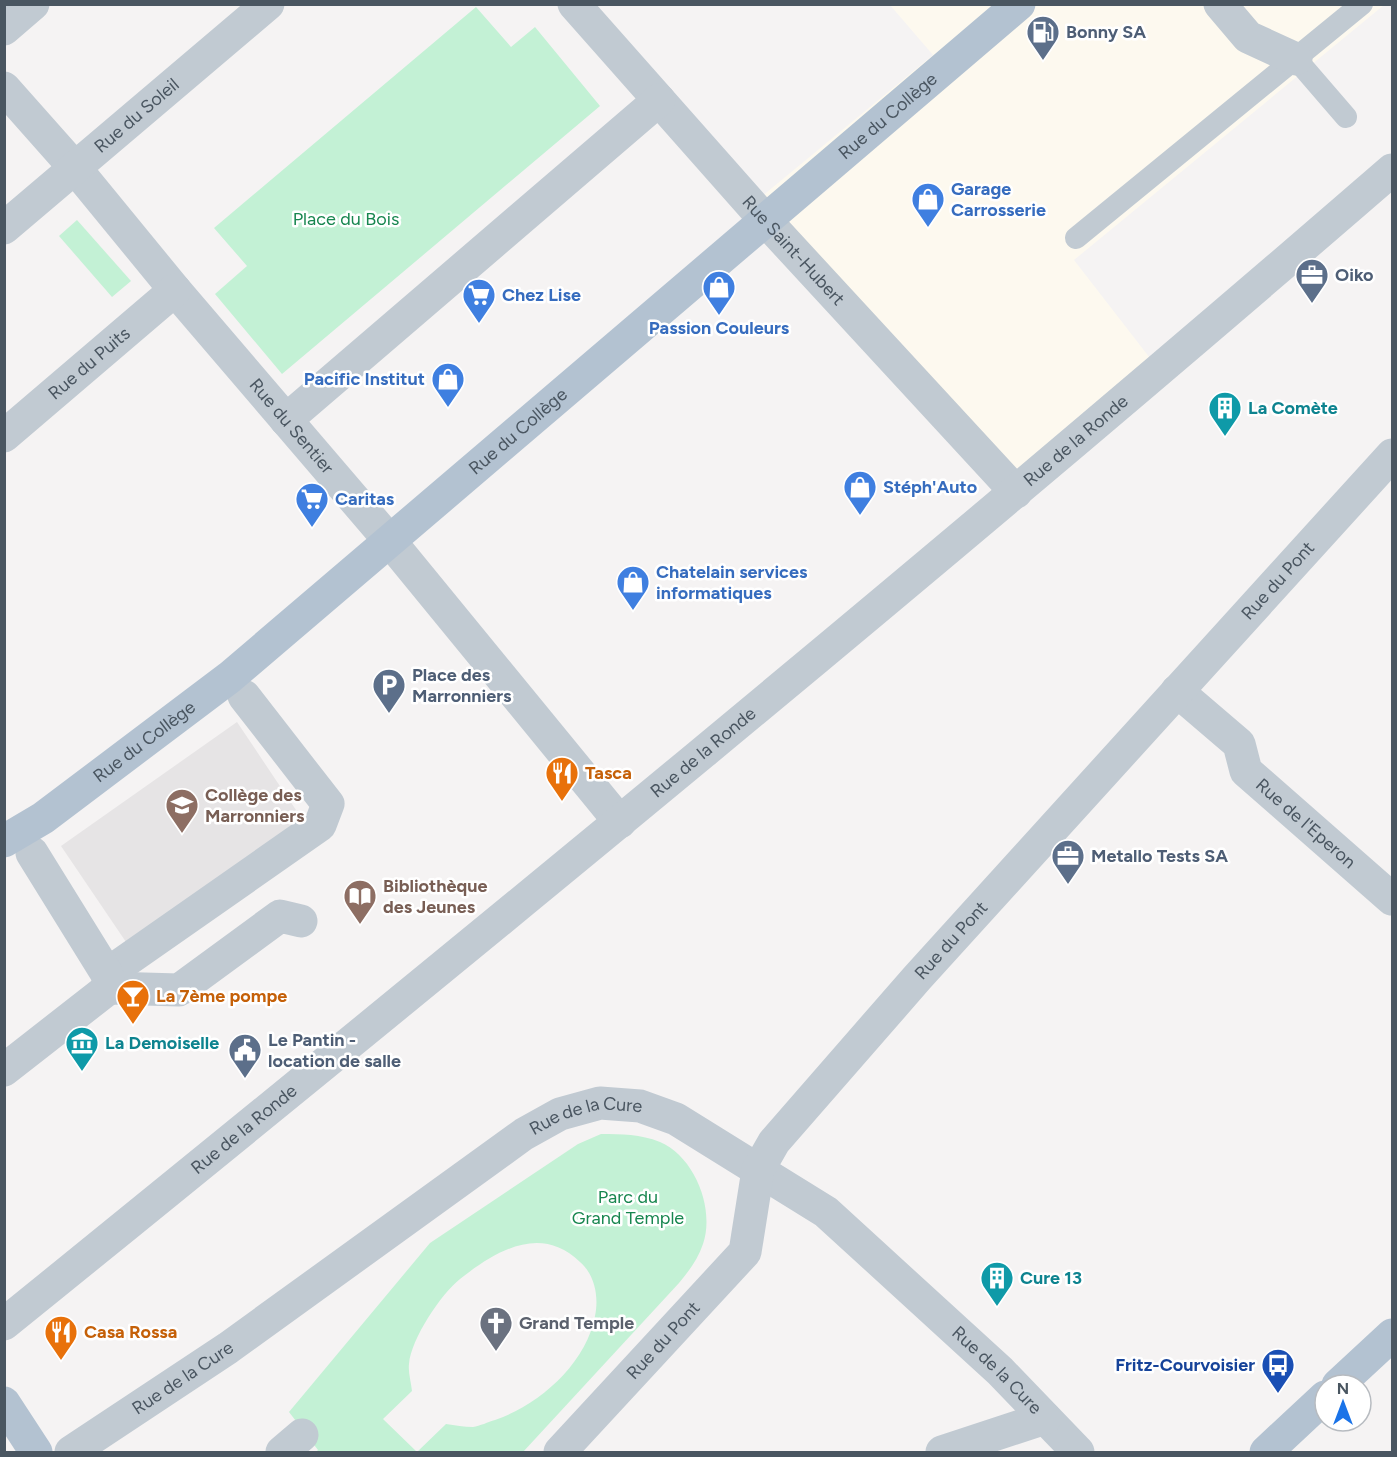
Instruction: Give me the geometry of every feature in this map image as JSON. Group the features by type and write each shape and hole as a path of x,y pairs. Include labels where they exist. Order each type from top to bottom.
{"main road":[{"name":"Rue du Collège","path":"18,847 43,819 230,677 1019,4"},
{"path":"1351,1373 1392,1335"},
{"path":"4,1403 36,1452"},
{"path":"1266,1452 1313,1408"}],"street":[{"path":"4,29 33,4"},
{"name":"Rue du Soleil","path":"4,228 268,4"},
{"name":"Rue Saint-Hubert","path":"574,4 766,221 1016,492"},
{"path":"1220,4 1248,37 1296,59"},
{"name":"Rue du Sentier","path":"4,88 75,168 175,290 389,540 620,822"},
{"path":"286,420 659,100"},
{"name":"Rue de la Ronde","path":"4,1324 620,822 1016,492 1392,170"},
{"name":"Rue du Puits","path":"4,436 175,290"},
{"name":"Rue du Pont","path":"560,1452 745,1252 758,1170 774,1142 917,978 1392,455"},
{"name":"Rue de l'Eperon","path":"1177,691 1239,744 1246,771 1392,899"},
{"path":"4,1070 108,981 320,825 328,804 244,696"},
{"path":"18,847 108,981 179,990 280,916 301,921"},
{"name":"Rue de la Cure","path":"71,1452 228,1348 524,1134 560,1114 600,1103 640,1106 676,1119 826,1212 1000,1371 1078,1452"},
{"path":"942,1452 1045,1418"}],"lane":[{"path":"1076,238 1362,4"},
{"path":"1296,59 1346,117"}],"shaded area":[{"path":"890,5 1384,5 1074,260 1153,362 1017,477 761,197 933,55"},
{"name":"Collège des Marronniers","path":"237,722 304,822 126,942 61,846"}],"green space":[{"name":"Place du Bois","path":"476,7 511,47 535,27 600,106 282,374 215,294 247,266 214,228"},
{"path":"77,220 131,281 112,297 59,236"},
{"name":"Parc du Grand Temple","path":"601,1134 645,1137 660,1142 683,1159 699,1186 706,1215 703,1244 693,1265 523,1452 316,1452 318,1450 289,1412 430,1243 578,1144","holes":["535,1243 550,1245 565,1251 580,1262 589,1273 595,1287 596,1309 590,1334 571,1366 544,1393 512,1413 473,1427 446,1424 417,1452 383,1419 412,1391 409,1367 411,1354 421,1330 444,1295 474,1268 519,1245"]}],"place":[{"name":"Bonny SA","path":"1043,61"},
{"name":"Garage Carrosserie","path":"928,228"},
{"name":"Oiko","path":"1312,304"},
{"name":"Passion Couleurs","path":"719,316"},
{"name":"Chez Lise","path":"479,324"},
{"name":"Pacific Institut","path":"448,408"},
{"name":"La Comète","path":"1225,437"},
{"name":"Stéph'Auto","path":"860,516"},
{"name":"Caritas","path":"312,528"},
{"name":"Chatelain services informatiques","path":"633,611"},
{"name":"Place des Marronniers","path":"389,714"},
{"name":"Tasca","path":"562,802"},
{"name":"Collège des Marronniers","path":"182,834"},
{"name":"Metallo Tests SA","path":"1068,885"},
{"name":"Bibliothèque des Jeunes","path":"360,925"},
{"name":"La 7ème pompe","path":"133,1025"},
{"name":"La Demoiselle","path":"82,1072"},
{"name":"Le Pantin - location de salle","path":"245,1079"},
{"name":"Cure 13","path":"997,1307"},
{"name":"Grand Temple","path":"496,1352"},
{"name":"Casa Rossa","path":"61,1361"},
{"name":"Fritz-Courvoisier","path":"1278,1394"}]}
